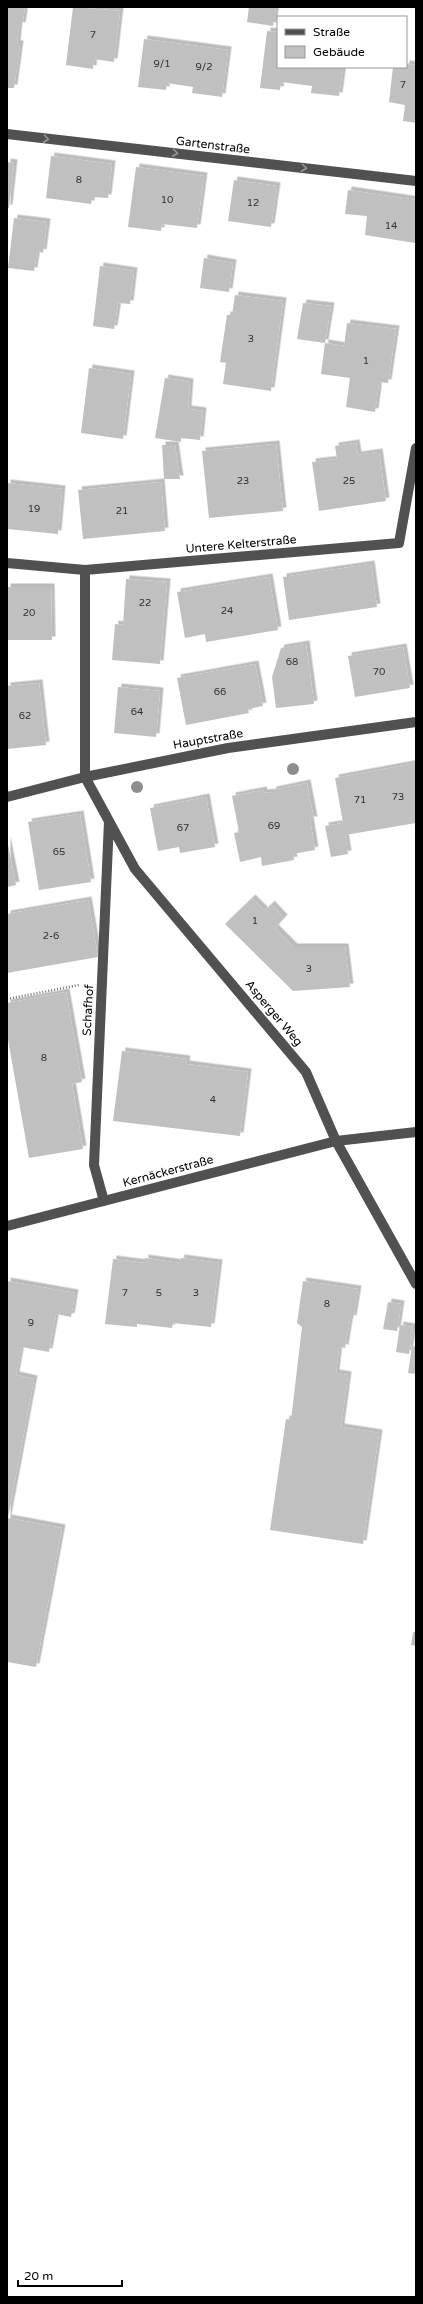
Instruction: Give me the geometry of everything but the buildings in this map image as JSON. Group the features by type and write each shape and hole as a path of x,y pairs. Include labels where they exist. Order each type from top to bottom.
{"street":[{"name":"Gartenstraße","path":"7,134 416,181"},
{"name":"Untere Kelterstraße","path":"7,563 85,570 399,543 416,448"},
{"path":"85,570 85,777"},
{"name":"Hauptstraße","path":"7,797 85,777 228,748 416,722"},
{"name":"Asperger Weg","path":"85,777 110,819 135,869 306,1072 336,1141 416,1284"},
{"name":"Schafhof","path":"104,1201 94,1164 110,819"},
{"name":"Kernäckerstraße","path":"7,1226 336,1141 416,1132"}],"path":[{"path":"7,999 102,981"}]}
